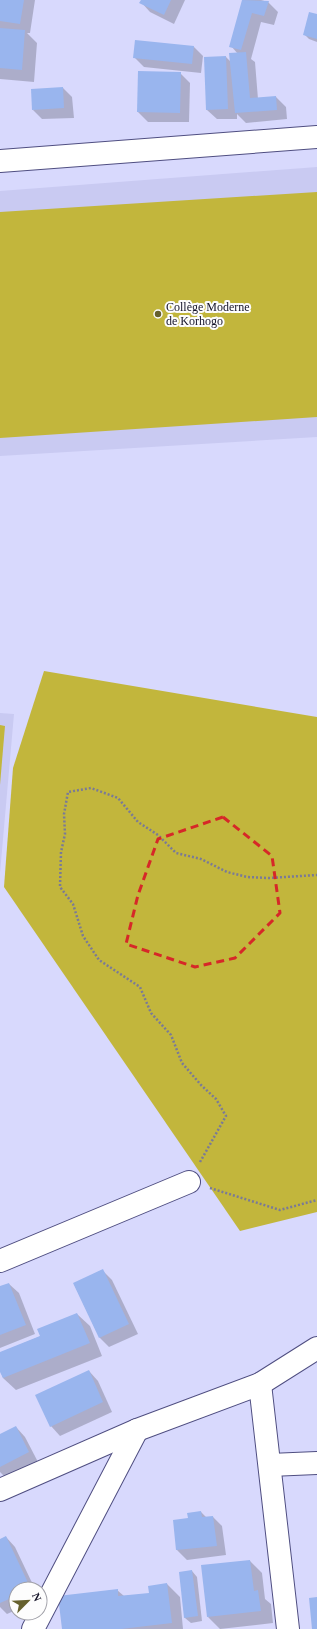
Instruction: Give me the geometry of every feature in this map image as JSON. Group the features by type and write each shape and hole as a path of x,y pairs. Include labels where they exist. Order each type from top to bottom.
{"street":[{"path":"0,161 317,137"},
{"path":"0,1261 189,1182"},
{"path":"0,1490 137,1430 260,1384 317,1348"},
{"path":"260,1384 288,1629"},
{"path":"33,1629 137,1430"},
{"path":"270,1465 317,1463"}],"path":[{"path":"317,874 268,878 248,877 227,872 201,859 176,853 158,835 138,822 118,798 90,788 68,792 64,814 65,834 61,852 60,886 73,904 83,936 98,960 140,987 150,1013 171,1035 182,1063 201,1085 216,1099 226,1116 189,1182 280,1210 317,1200"}],"highlighted area":[{"path":"223,817 272,856 280,913 235,958 195,967 126,944 138,895 158,839"}],"shaded area":[{"name":"Collège Moderne de Korhogo","path":"317,167 317,437 0,456 0,191"},
{"name":"Collège Moderne de Korhogo","path":"317,192 317,417 0,438 0,212"},
{"path":"44,671 317,717 317,1212 240,1231 4,887 13,768"},
{"path":"0,713 14,714 0,873"},
{"path":"0,725 5,726 0,785"}],"building":[{"path":"0,0 24,0 20,24 0,21"},
{"path":"141,0 171,0 164,15 139,3"},
{"path":"242,0 269,1 264,16 252,13 241,50 229,47"},
{"path":"309,12 317,14 317,39 303,35"},
{"path":"0,28 25,30 22,70 0,68"},
{"path":"135,40 194,46 192,64 133,58"},
{"path":"246,52 250,98 276,96 277,110 235,113 229,53"},
{"path":"226,56 228,109 206,110 204,57"},
{"path":"138,71 181,72 180,113 137,112"},
{"path":"63,87 64,108 32,110 31,89"},
{"path":"103,1269 129,1324 99,1338 73,1283"},
{"path":"9,1283 26,1325 0,1335 0,1286"},
{"path":"77,1313 90,1343 3,1378 0,1372 0,1352 40,1336 37,1329"},
{"path":"89,1370 103,1402 50,1427 35,1395"},
{"path":"16,1426 29,1452 0,1467 0,1434"},
{"path":"201,1511 202,1517 213,1516 217,1546 176,1550 173,1520 188,1518 187,1513"},
{"path":"6,1536 27,1581 8,1581 8,1600 0,1603 0,1539"},
{"path":"250,1560 254,1591 258,1590 261,1611 207,1617 201,1565"},
{"path":"192,1570 198,1616 184,1618 179,1572"},
{"path":"167,1583 172,1623 121,1629 62,1629 58,1596 118,1589 118,1596 149,1593 148,1586"},
{"path":"317,1597 317,1629 312,1629 309,1598"}],"place":[{"name":"Collège Moderne de Korhogo","path":"158,314"}]}
